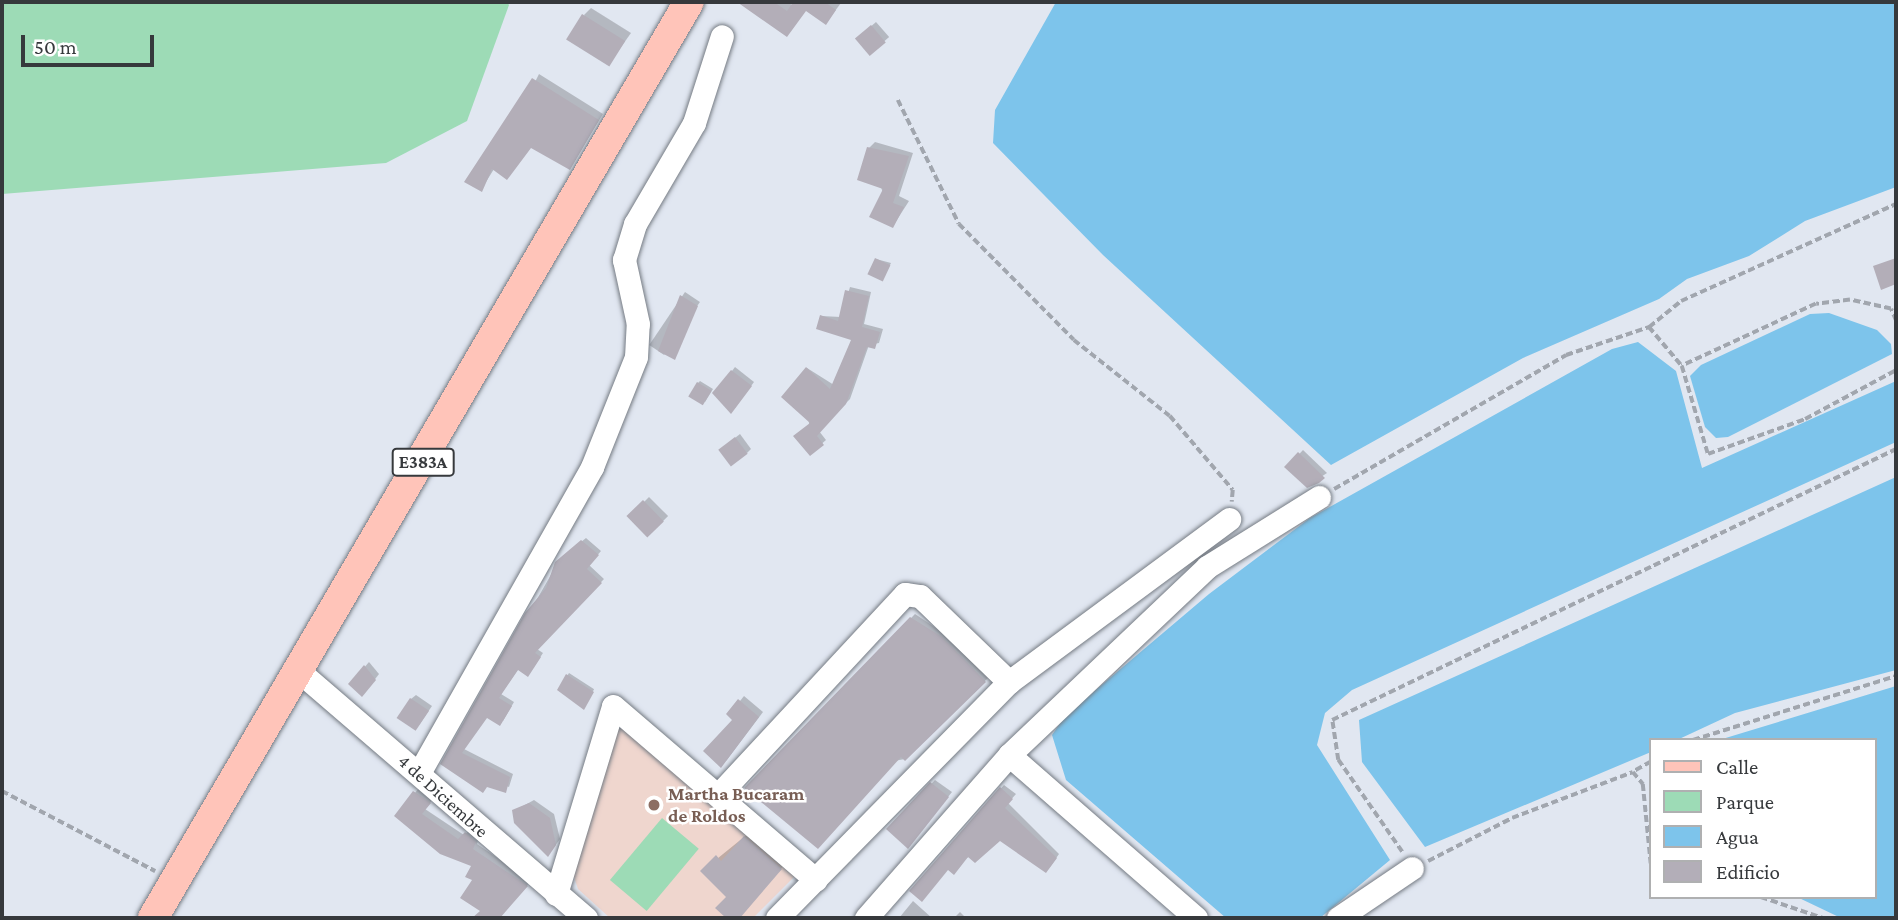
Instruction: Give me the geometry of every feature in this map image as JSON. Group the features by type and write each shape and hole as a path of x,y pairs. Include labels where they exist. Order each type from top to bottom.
{"main road":[{"name":"E383A","path":"153,918 301,673 688,2"}],"street":[{"path":"419,772 592,467 636,358 638,324 624,260 635,224 694,123 722,36"},
{"path":"866,918 1009,755 1207,567 1319,497"},
{"path":"777,918 1009,682 1229,519"},
{"path":"719,794 905,594 920,596 1009,682"},
{"name":"4 de Diciembre","path":"301,673 419,772 569,909"},
{"path":"569,909 612,706 719,794 816,880"},
{"path":"1009,755 1196,918"},
{"path":"1338,918 1412,868"}],"path":[{"path":"898,100 959,224 1073,340 1170,416 1233,490 1229,519"},
{"path":"1319,497 1566,355 1649,327 1681,301 1896,204"},
{"path":"1682,366 1815,303 1850,300 1891,309 1896,321"},
{"path":"1649,327 1682,366 1708,454 1805,419 1896,370"},
{"path":"1650,763 1633,772 1512,818 1412,868 1338,760 1332,720 1896,449"},
{"path":"1699,738 1896,676"},
{"path":"1633,772 1643,784 1650,853"},
{"path":"2,791 176,882"},
{"path":"1767,899 1823,918"}],"shaded area":[{"name":"Martha Bucaram de Roldos","path":"615,729 628,729 797,874 753,918 610,918 578,889 573,874"}],"green space":[{"path":"2,2 507,2 509,5 467,121 386,163 2,194"},
{"path":"662,818 699,849 647,911 610,880"}],"water":[{"path":"1056,2 1896,2 1896,187 1805,221 1749,256 1687,279 1659,299 1523,358 1331,465 1103,255 993,143 995,110"},
{"path":"1829,313 1877,330 1891,344 1892,354 1728,437 1716,438 1705,427 1690,376 1701,365 1810,314"},
{"path":"1638,342 1676,371 1702,468 1896,381 1896,442 1352,690 1325,713 1317,745 1390,860 1320,918 1226,918 1066,780 1052,735 1065,716 1209,594 1310,518 1612,349"},
{"path":"1896,477 1896,670 1735,713 1681,738 1650,738 1650,752 1425,847 1362,762 1359,720"},
{"path":"1896,686 1896,918 1841,918 1801,899 1877,899 1877,738 1726,738"}],"building":[{"path":"737,2 774,2 787,11 793,2 825,2 836,10 826,25 806,11 787,37"},
{"path":"582,14 625,41 609,66 566,39"},
{"path":"871,25 886,43 870,56 855,38"},
{"path":"532,78 599,120 570,170 531,148 507,180 492,169 482,192 464,182"},
{"path":"867,147 909,156 893,203 904,207 893,228 869,217 883,189 857,180"},
{"path":"875,258 890,265 883,281 867,274"},
{"path":"1896,258 1896,284 1881,290 1873,266"},
{"path":"845,290 869,296 862,327 880,332 875,349 867,347 846,404 817,436 824,445 810,456 793,436 810,423 781,397 806,367 830,389 851,340 816,329 820,315 838,321"},
{"path":"680,295 698,306 675,360 658,351"},
{"path":"731,370 752,386 731,414 712,393"},
{"path":"697,382 712,391 703,405 688,397"},
{"path":"735,437 748,454 731,466 718,450"},
{"path":"1298,452 1325,478 1307,488 1284,467"},
{"path":"643,500 664,522 647,538 626,516"},
{"path":"581,540 599,555 587,569 602,583 535,653 541,657 528,677 518,670 499,698 512,706 500,726 487,718 462,753 510,777 506,793 487,787 483,793 440,764 525,613 546,588 555,562"},
{"path":"910,617 942,637 986,682 905,761 901,757 818,849 744,788"},
{"path":"364,665 376,680 362,697 348,684"},
{"path":"566,674 594,692 584,710 557,690"},
{"path":"410,698 429,711 416,731 397,718"},
{"path":"738,699 759,717 721,768 703,751 732,720 726,714"},
{"path":"930,782 949,797 908,849 886,829"},
{"path":"1000,787 1013,799 1005,808 1057,858 1046,873 1000,841 975,863 968,857 954,875 948,870 922,902 909,891"},
{"path":"413,791 431,803 422,814 458,839 465,832 476,842 473,849 528,886 500,918 472,918 480,911 460,898 472,880 465,877 471,866 440,854 394,816"},
{"path":"529,803 550,818 556,845 548,857 514,823 512,810"},
{"path":"744,836 782,869 740,918 726,918 715,908 726,897 700,871 716,855 721,861"}],"place":[{"name":"Martha Bucaram de Roldos","path":"654,805"}]}
